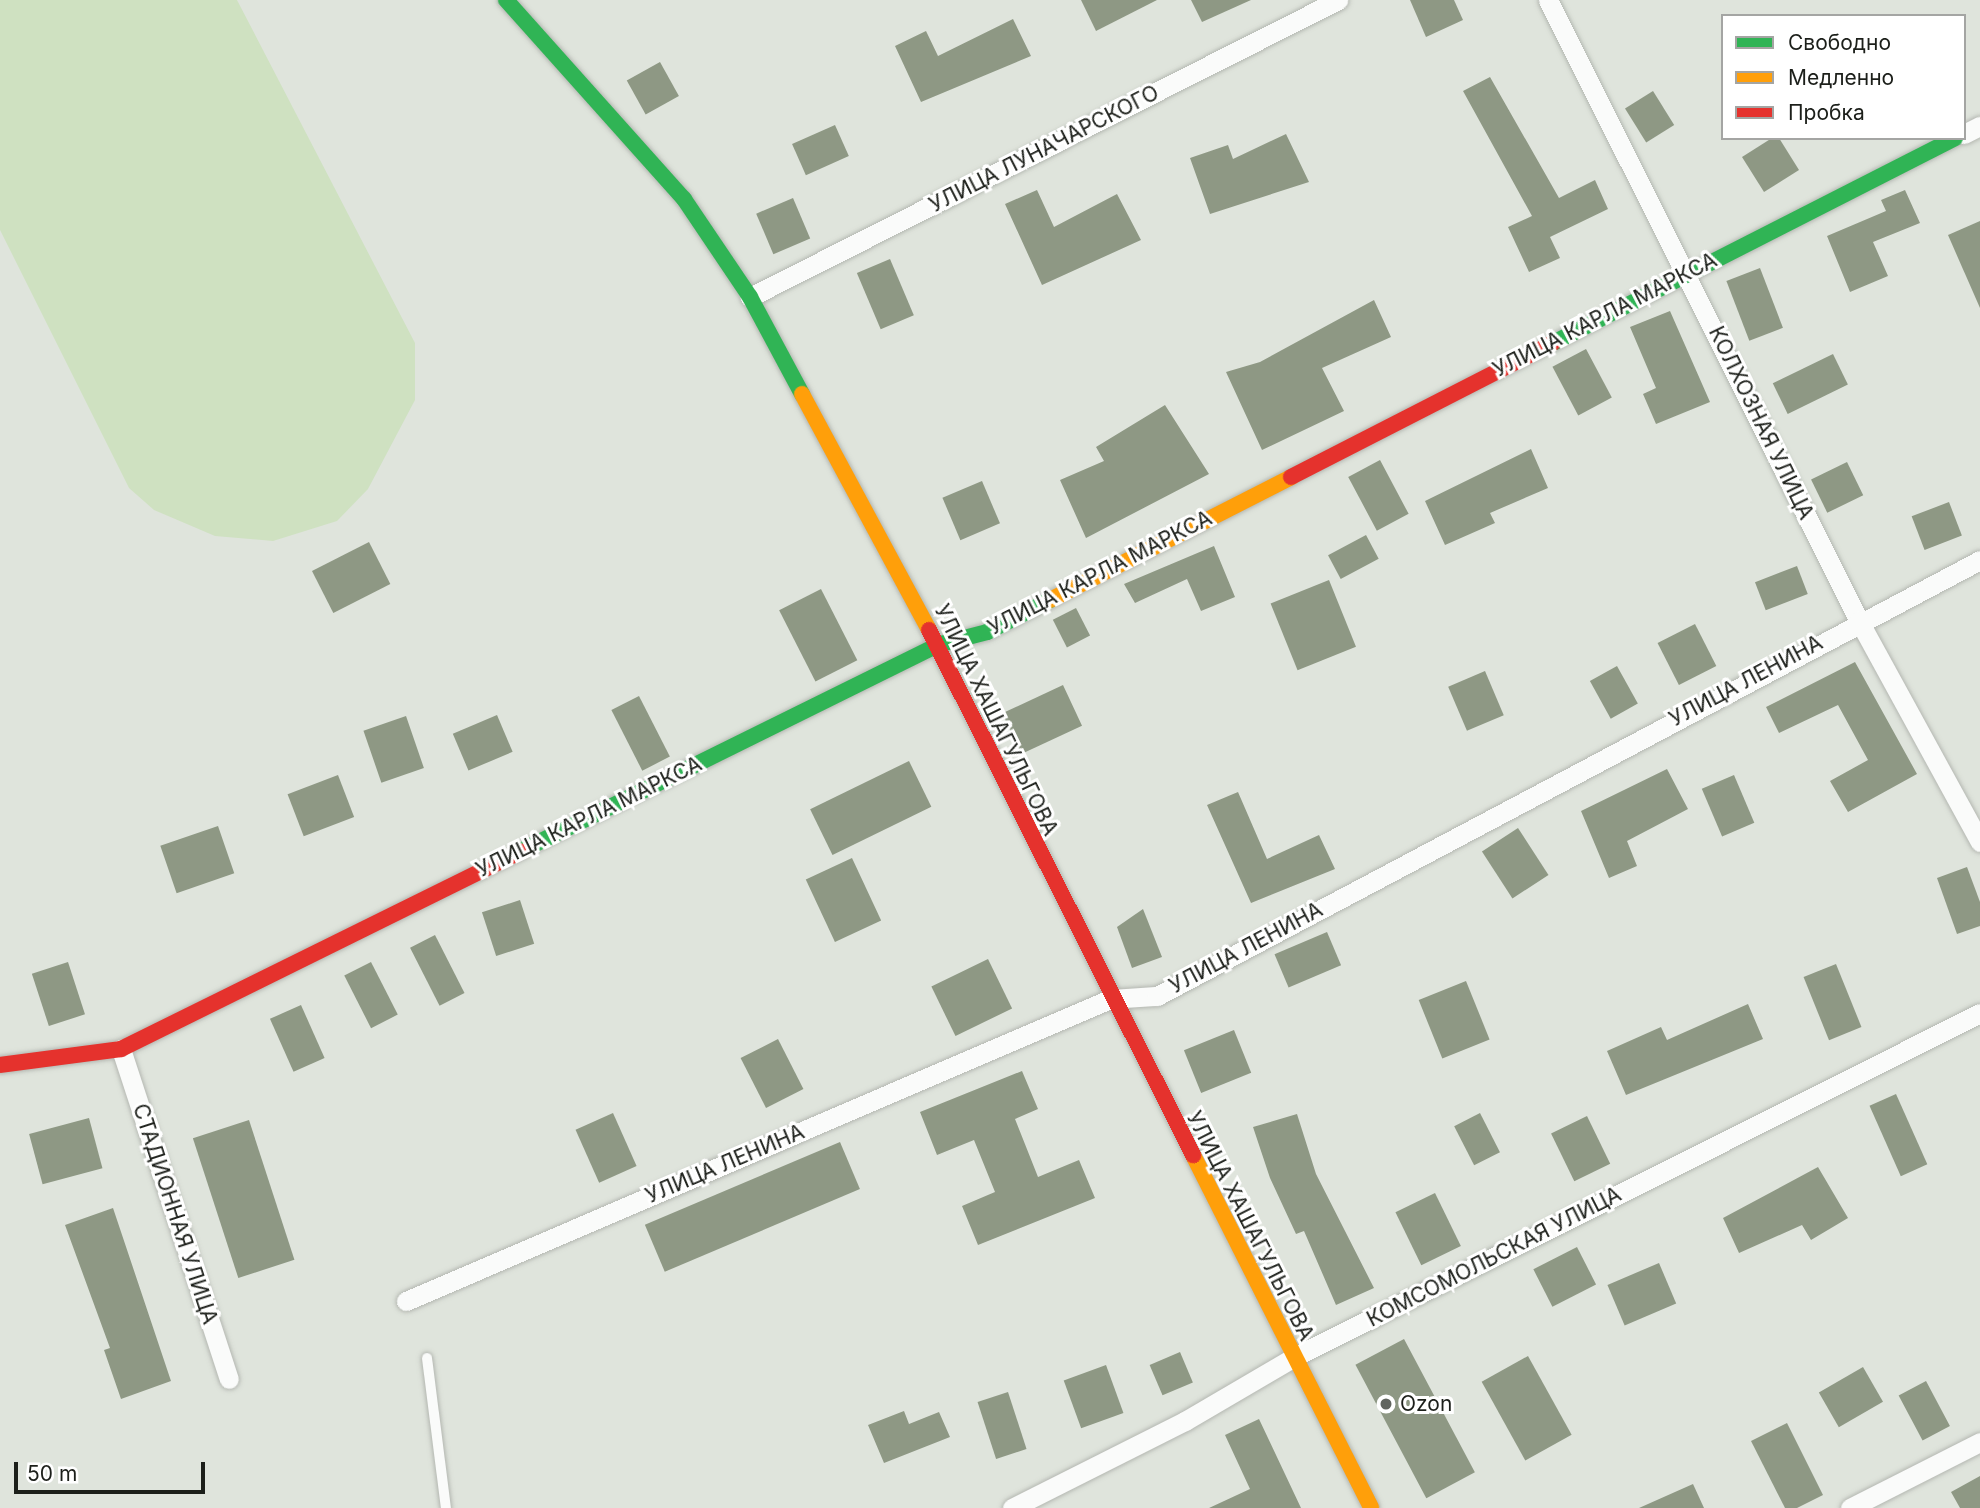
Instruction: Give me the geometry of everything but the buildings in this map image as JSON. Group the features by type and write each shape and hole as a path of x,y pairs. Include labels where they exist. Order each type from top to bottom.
{"street":[{"name":"УЛИЦА ХАШАГУЛЬГОВА","path":"506,0 684,199 750,297 937,645 1110,999 1371,1508"},
{"name":"УЛИЦА ЛУНАЧАРСКОГО","path":"750,297 1338,0"},
{"name":"КОЛХОЗНАЯ УЛИЦА","path":"1548,0 1687,272 1859,621 1980,842"},
{"name":"УЛИЦА КАРЛА МАРКСА","path":"0,1066 121,1049 937,645 987,632 1687,272 1951,140"},
{"name":"УЛИЦА ЛЕНИНА","path":"406,1301 1110,999 1157,996 1859,621 1980,560"},
{"name":"КОМСОМОЛЬСКАЯ УЛИЦА","path":"1012,1508 1185,1421 1294,1357 1980,1013"},
{"name":"СТАДИОННАЯ УЛИЦА","path":"121,1049 229,1379"},
{"path":"1850,1508 1980,1442"}],"lane":[{"path":"427,1359 446,1508"}],"green space":[{"path":"0,0 237,0 415,343 415,400 368,489 337,521 273,541 215,536 154,510 129,488 0,230"}],"traffic: fast":[{"path":"506,0 684,199 750,297 802,394"},
{"path":"1553,343 1951,140"},
{"path":"521,851 937,645 987,632 1050,600"}],"traffic: slow":[{"path":"802,394 929,630"},
{"path":"1050,600 1291,477"},
{"path":"1193,1155 1371,1508"}],"traffic: jam":[{"path":"1291,477 1553,343"},
{"path":"929,630 1193,1155"},
{"path":"0,1065 121,1049 521,851"}],"place":[{"name":"Ozon","path":"1386,1404"}]}
